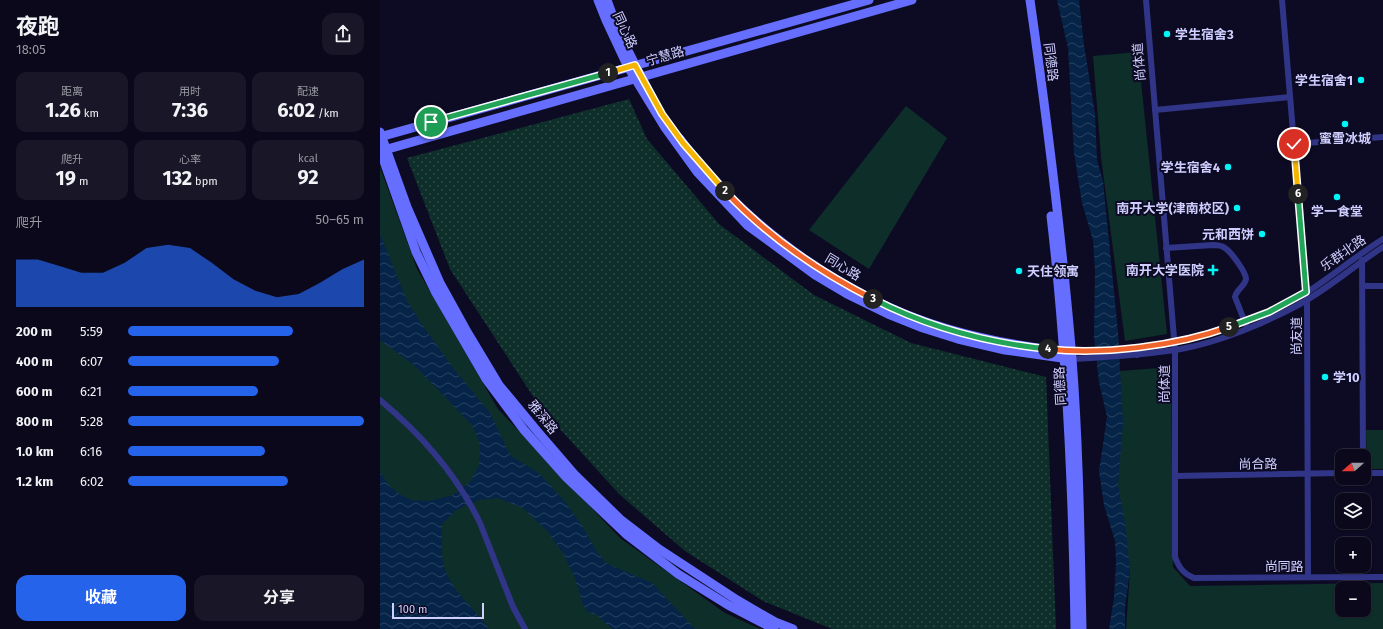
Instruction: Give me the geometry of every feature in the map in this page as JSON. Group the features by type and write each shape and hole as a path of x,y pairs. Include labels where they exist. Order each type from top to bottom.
{"main road":[{"name":"同心路","path":"598,0 606,20 664,126 698,173 748,225 815,275 847,294 888,314 958,339 1006,350 1067,355"},
{"name":"同心路","path":"607,0 631,66"},
{"name":"宁慧路","path":"380,135 869,0"},
{"name":"宁慧路","path":"382,150 912,0"},
{"name":"同德路","path":"1023,0 1049,196 1067,355 1075,629"},
{"name":"同德路","path":"1030,0 1059,226 1067,355 1078,482 1082,629"},
{"name":"雅深路","path":"380,135 382,150 416,252 436,293 486,379 524,430 566,477 627,535 678,574 728,605 774,629"},
{"name":"雅深路","path":"382,150 440,283 466,330 499,385 574,474 626,523 659,549 737,600 775,622 793,629"}],"street":[{"name":"尚体道","path":"1146,0 1175,350 1175,557 1186,575"},
{"name":"尚友道","path":"1282,0 1307,300 1308,577"},
{"path":"1154,110 1290,97"},
{"path":"1294,144 1383,137"},
{"name":"乐群北路","path":"1137,351 1206,334 1269,312 1306,292 1383,239"},
{"path":"1166,248 1219,245 1226,249 1243,270 1246,279 1235,293 1235,297 1247,329"},
{"name":"乐群北路","path":"1123,352 1175,350 1213,340 1265,322 1307,300 1383,247"},
{"path":"1362,253 1363,449"},
{"path":"1362,286 1383,286"},
{"path":"1067,355 1092,351 1123,352"},
{"path":"1067,355 1093,358 1123,352"},
{"path":"380,400 396,413 434,451 453,477 474,511 513,607 525,629"},
{"name":"尚合路","path":"1175,476 1335,473"},
{"path":"1371,473 1383,473"},
{"name":"尚同路","path":"1186,575 1194,578 1383,577"}],"green space":[{"path":"1138,52 1167,334 1125,341 1101,157 1093,56"},
{"path":"629,99 647,139 719,224 814,295 911,343 1046,377 1056,629 832,629 763,601 685,551 619,494 540,407 450,269 407,158"},
{"path":"906,106 947,138 869,269 809,230"},
{"path":"380,167 417,269 498,409 620,538 725,613 760,629 380,629"},
{"path":"1171,367 1173,567 1190,586 1335,584 1335,617 1371,617 1371,583 1383,583 1383,629 1126,629 1130,570 1118,486 1120,371"},
{"path":"1366,430 1383,430 1383,469 1371,469 1371,449 1366,449"}],"water":[{"path":"1057,0 1079,0 1084,45 1095,114 1097,160 1103,181 1118,332 1123,423 1118,486 1125,522 1130,570 1125,608 1125,629 1109,629 1114,598 1116,563 1115,541 1104,505 1099,471 1107,417 1099,382 1094,337 1095,271 1093,240 1082,203 1074,153 1068,48"},
{"path":"380,234 407,301 453,368 490,413 510,455 540,474 565,502 606,563 652,583 695,629 612,629 597,615 588,612 583,605 575,578 564,555 548,532 523,508 498,498 479,500 456,510 442,524 442,557 450,581 489,629 380,629 380,472 389,486 411,500 429,501 453,495 470,482 479,465 480,445 473,426 415,366 380,340"}],"place":[{"name":"学生宿舍3","path":"1167,34"},
{"name":"学生宿舍1","path":"1361,80"},
{"name":"蜜雪冰城","path":"1345,124"},
{"name":"学生宿舍4","path":"1228,167"},
{"name":"学一食堂","path":"1337,197"},
{"name":"南开大学(津南校区)","path":"1237,208"},
{"name":"元和西饼","path":"1262,234"},
{"name":"南开大学医院","path":"1213,270"},
{"name":"天住领寓","path":"1019,271"},
{"name":"学10","path":"1325,377"}],"route":[{"path":"431,122 635,65 662,114 683,143 704,168 730,196 773,236 817,267 852,288 889,307 932,324 1009,344 1071,352 1136,348 1174,342 1199,336 1226,329 1269,312 1306,292 1294,144"}]}
